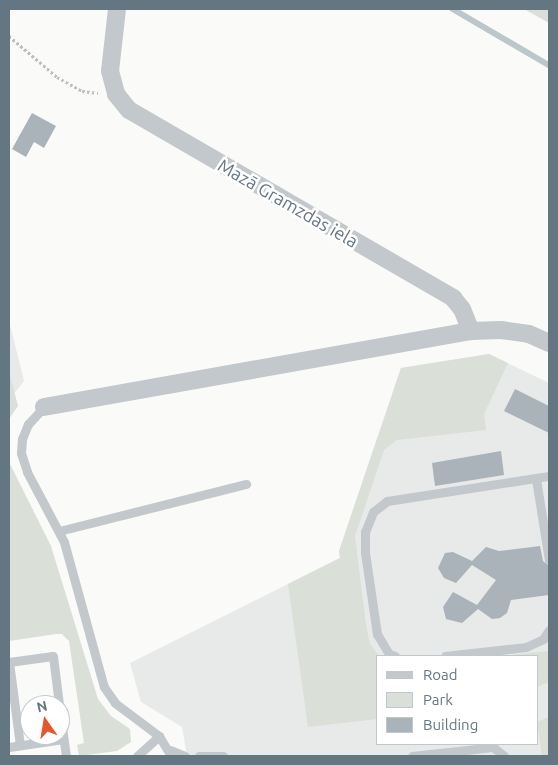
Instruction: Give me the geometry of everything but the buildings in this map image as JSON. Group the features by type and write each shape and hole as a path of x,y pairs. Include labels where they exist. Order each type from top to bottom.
{"street":[{"name":"Mazā Gramzdas iela","path":"117,9 110,71 116,94 129,110 453,298 462,309 471,331"},
{"path":"44,407 471,331 501,330 529,334 549,343"}],"lane":[{"path":"44,407 28,424 21,454 27,472 59,531 104,687 115,703 159,736 171,753 185,756"},
{"path":"392,655 377,634 365,553 364,532 372,512 387,501 549,476"},
{"path":"536,478 549,560"},
{"path":"59,531 246,484"},
{"path":"455,655 526,648 543,639 549,630"},
{"path":"9,747 20,745 9,662 53,656 58,695"},
{"path":"137,756 159,736"},
{"path":"412,756 493,748 504,756"},
{"path":"200,756 223,756"}],"path":[{"path":"9,36 57,77 82,91 116,94"}],"shaded area":[{"path":"9,321 24,381 9,400"},
{"path":"489,354 549,383 549,756 187,756 182,727 141,702 130,663 340,558 339,551 401,368"}],"green space":[{"path":"524,9 549,9 549,23"},
{"path":"489,354 508,363 484,414 486,430 397,440 384,450 355,536 366,625 370,644 378,655 376,655 376,719 308,727 288,584 340,558 339,551 401,368"},
{"path":"9,372 18,406 9,419"},
{"path":"9,462 51,546 98,699 111,716 130,729 131,742 117,751 79,756 77,745 84,743 69,641 62,634 56,634 9,641"},
{"path":"549,651 549,682 538,687 538,655 511,655"},
{"path":"549,717 549,756 542,756 538,722"}],"waterway":[{"path":"453,9 549,65"}]}
